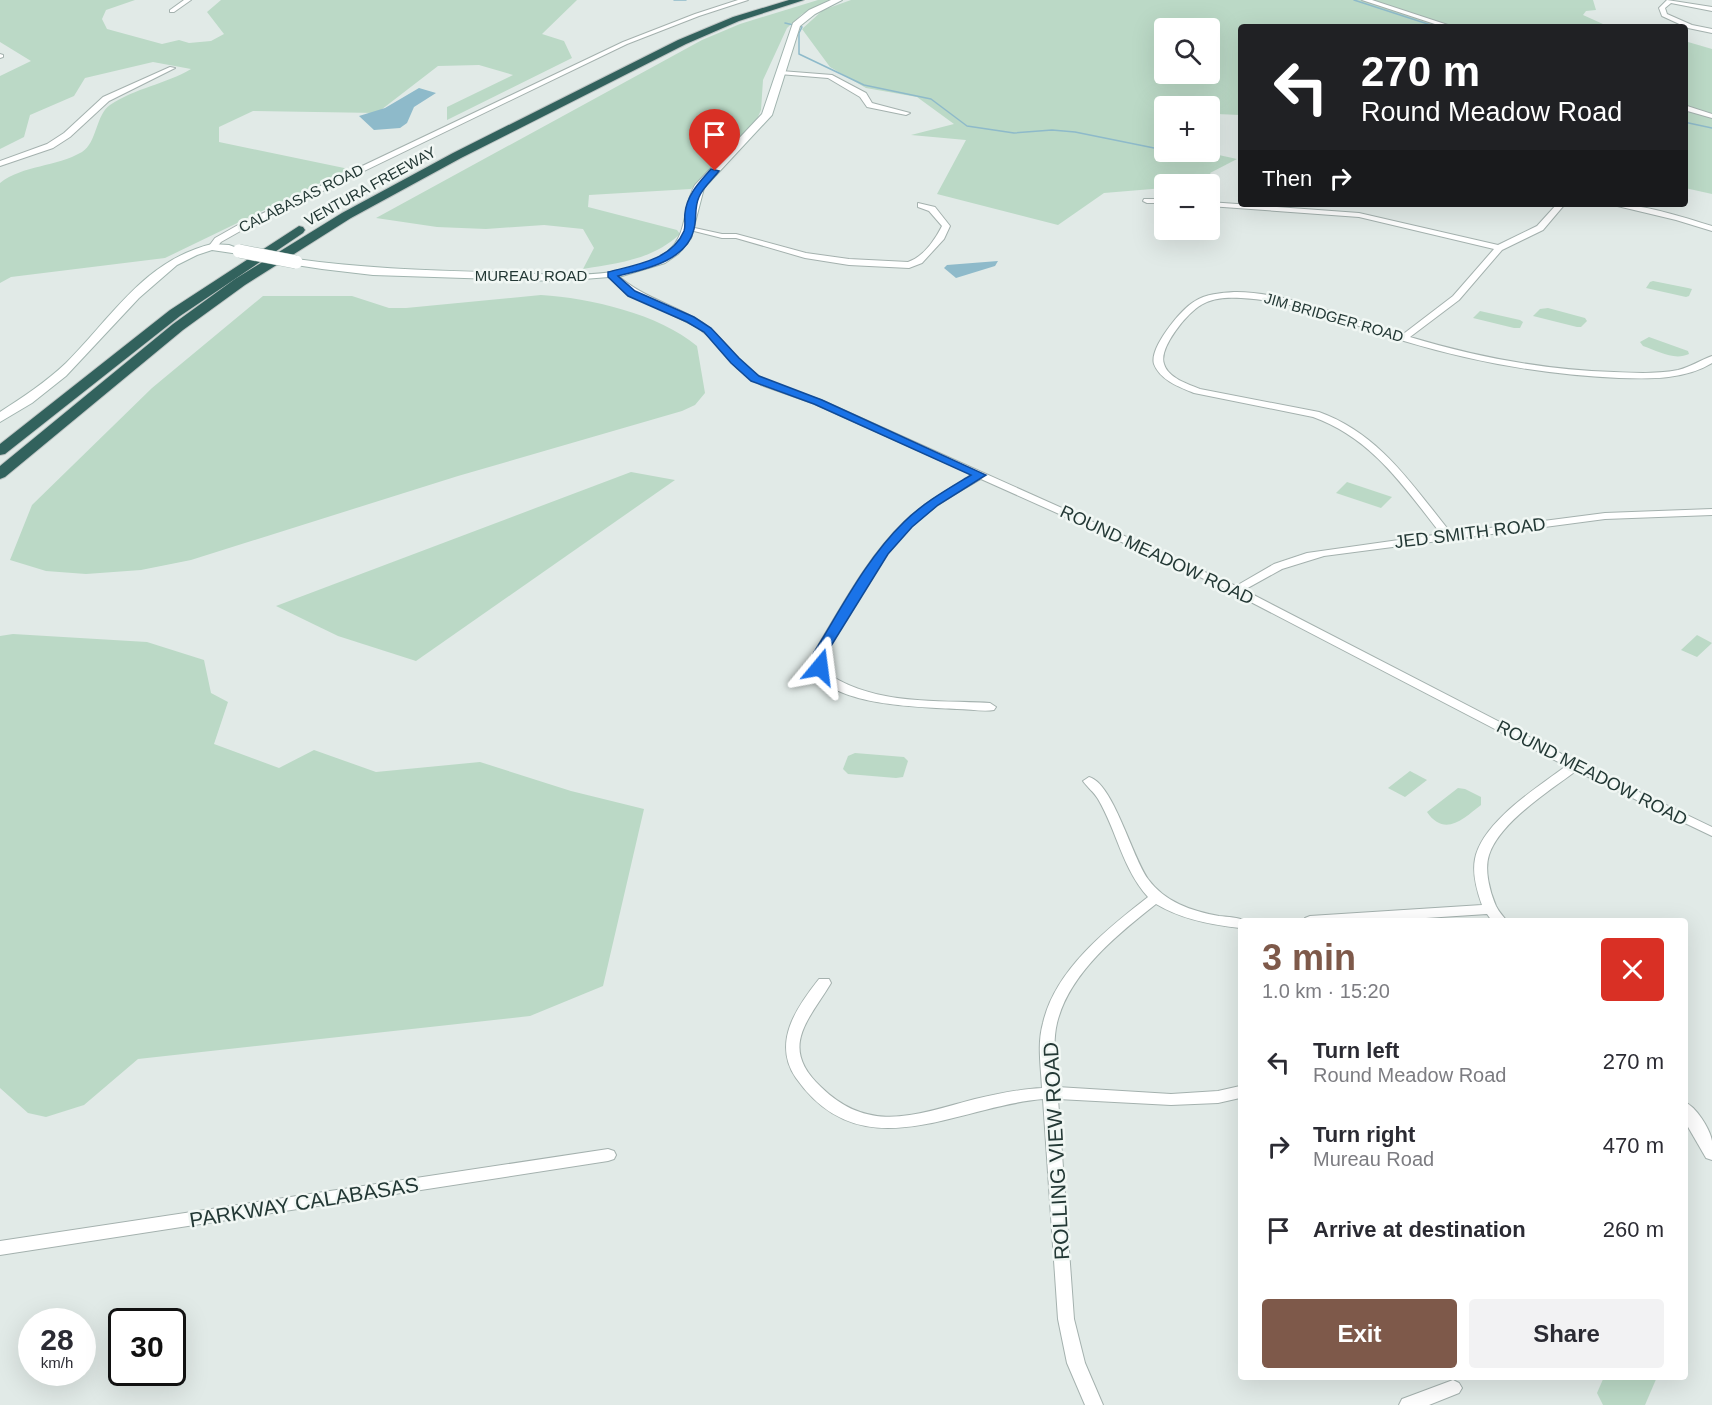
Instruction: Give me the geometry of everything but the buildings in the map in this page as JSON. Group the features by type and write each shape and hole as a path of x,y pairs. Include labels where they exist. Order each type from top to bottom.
{"highway":[{"name":"VENTURA FREEWAY","path":"0,451 175,312 311,222 658,43 710,21 775,0"},
{"name":"VENTURA FREEWAY","path":"0,474 160,341 239,282 354,210 682,42 736,19 800,0"}],"main road":[{"path":"690,229 689,212 695,194 767,115 796,25 812,12 838,0"},
{"name":"MUREAU ROAD","path":"213,246 345,270 552,277 612,274 637,269 664,259 680,247 690,229"},
{"name":"CALABASAS ROAD","path":"0,418 37,394 65,370 133,298 164,270 192,252 213,246"}],"street":[{"path":"172,11 188,0"},
{"name":"CALABASAS ROAD","path":"213,246 218,240 241,227 590,59 663,27 745,0"},
{"path":"1365,0 1441,24"},
{"path":"1684,24 1664,15 1662,8 1671,0 1712,9"},
{"path":"1688,26 1712,31"},
{"path":"0,164 50,146 66,135 106,99 172,68"},
{"path":"781,73 827,75 863,95 870,105 906,112"},
{"path":"1688,108 1712,116"},
{"path":"1147,201 1154,201"},
{"path":"690,229 722,236 736,236 805,255 849,262 909,265 919,261 941,237 946,226 932,209 921,205"},
{"path":"1220,205 1238,206"},
{"path":"1250,207 1359,215 1499,248"},
{"path":"1405,337 1456,297 1499,248 1540,228 1558,207"},
{"path":"1627,207 1678,218 1712,229"},
{"name":"ROUND MEADOW ROAD","path":"612,274 632,293 690,319 707,330 755,378 818,402 1236,590 1575,766 1712,832"},
{"name":"JIM BRIDGER ROAD","path":"1448,536 1378,452 1353,431 1335,421 1308,411 1196,390 1178,384 1166,375 1159,366 1158,356 1186,310 1198,302 1214,297 1236,295 1275,299 1456,353 1516,366 1611,375 1663,375 1706,364 1712,359"},
{"path":"980,475 934,502 902,531 878,559 819,654 824,677 836,687 861,696 990,707"},
{"name":"JED SMITH ROAD","path":"1236,590 1279,564 1296,558 1605,516 1712,512"},
{"path":"1497,918 1489,909 1481,869 1482,855 1490,839 1501,826 1575,766"},
{"path":"1089,781 1100,790 1110,809 1133,869 1156,897 1187,913 1222,922 1238,923"},
{"name":"ROLLING VIEW ROAD","path":"1094,1405 1079,1378 1071,1353 1066,1319 1047,1048 1052,1016 1067,986 1118,927 1156,897"},
{"path":"1355,918 1489,909"},
{"path":"824,983 810,999 794,1028 795,1064 821,1099 840,1111 880,1123 903,1124 1012,1096 1050,1093 1194,1099 1238,1092"},
{"path":"1688,1113 1696,1123 1712,1154"},
{"name":"PARKWAY CALABASAS","path":"0,1248 608,1155"},
{"path":"1408,1405 1453,1388"}],"green space":[{"path":"0,0 135,0 106,10 102,19 107,29 162,44 179,40 189,43 211,41 224,34 207,12 221,0 577,0 542,34 564,41 572,58 447,120 447,107 513,75 479,65 438,66 377,113 253,111 219,127 219,142 349,169 165,258 11,277 0,283 0,183 29,169 61,161 82,152 91,142 105,109 110,105 130,94 191,69 153,62 85,78 74,96 30,115 24,137 0,149 0,76 31,61 0,42"},
{"path":"818,0 830,0 802,14 787,28 763,80 761,110 757,119 691,189 589,195 588,207 677,230 680,234 658,250 634,259 583,269 594,248 583,229 544,225 486,229 437,227 376,218 702,40 740,24"},
{"path":"851,0 1593,0 1596,10 1586,11 1583,15 1603,24 1238,24 1238,115 1220,114 1220,96 1154,96 1154,162 1220,162 1220,155 1237,159 1211,174 1154,174 1154,189 1104,193 1058,225 937,194 966,140 911,135 954,124 917,97 866,88 830,67 802,29 823,10"},
{"path":"1688,42 1712,49 1712,194 1688,189"},
{"path":"1653,281 1692,289 1686,297 1646,288"},
{"path":"541,295 581,300 623,310 663,325 681,335 697,346 705,393 695,405 682,411 458,476 191,560 141,570 86,574 46,571 10,560 32,505 152,388 263,296 352,296 389,308 406,308"},
{"path":"1548,308 1585,318 1587,321 1581,327 1577,327 1533,316 1540,309"},
{"path":"1480,311 1523,322 1520,328 1514,328 1473,318"},
{"path":"1649,337 1688,351 1689,354 1672,356 1643,346 1640,342"},
{"path":"631,472 675,480 416,661 338,636 276,606"},
{"path":"1347,482 1392,497 1381,508 1336,493"},
{"path":"13,634 147,642 204,660 211,693 228,702 214,744 279,768 314,750 376,772 480,762 571,791 644,809 603,986 530,1016 138,1059 84,1105 46,1117 28,1113 0,1088 0,636"},
{"path":"1697,635 1712,643 1697,657 1681,650"},
{"path":"855,753 904,757 908,761 903,777 848,774 843,769 848,756"},
{"path":"1410,771 1427,780 1405,797 1388,788"},
{"path":"1458,788 1481,797 1481,805 1461,820 1448,825 1434,820 1427,812"},
{"path":"1603,1380 1656,1380 1645,1405 1603,1405 1597,1393"}],"water":[{"path":"419,88 436,93 414,107 407,123 400,128 374,130 359,116 385,108"},
{"path":"998,261 995,266 956,278 944,268 947,265"}],"waterway":[{"path":"674,0 686,0"},
{"path":"1354,0 1428,24"},
{"path":"785,23 802,27 799,33 799,54 864,85 931,99 967,126 1014,133 1052,130 1075,132 1154,148"},
{"path":"1688,123 1712,128"}],"route":[{"path":"715,171 695,194 689,212 690,229 680,247 655,263 612,274 632,293 690,319 707,330 755,378 818,402 980,475 934,502 908,524 884,552 860,586 819,654 820,667"}]}
